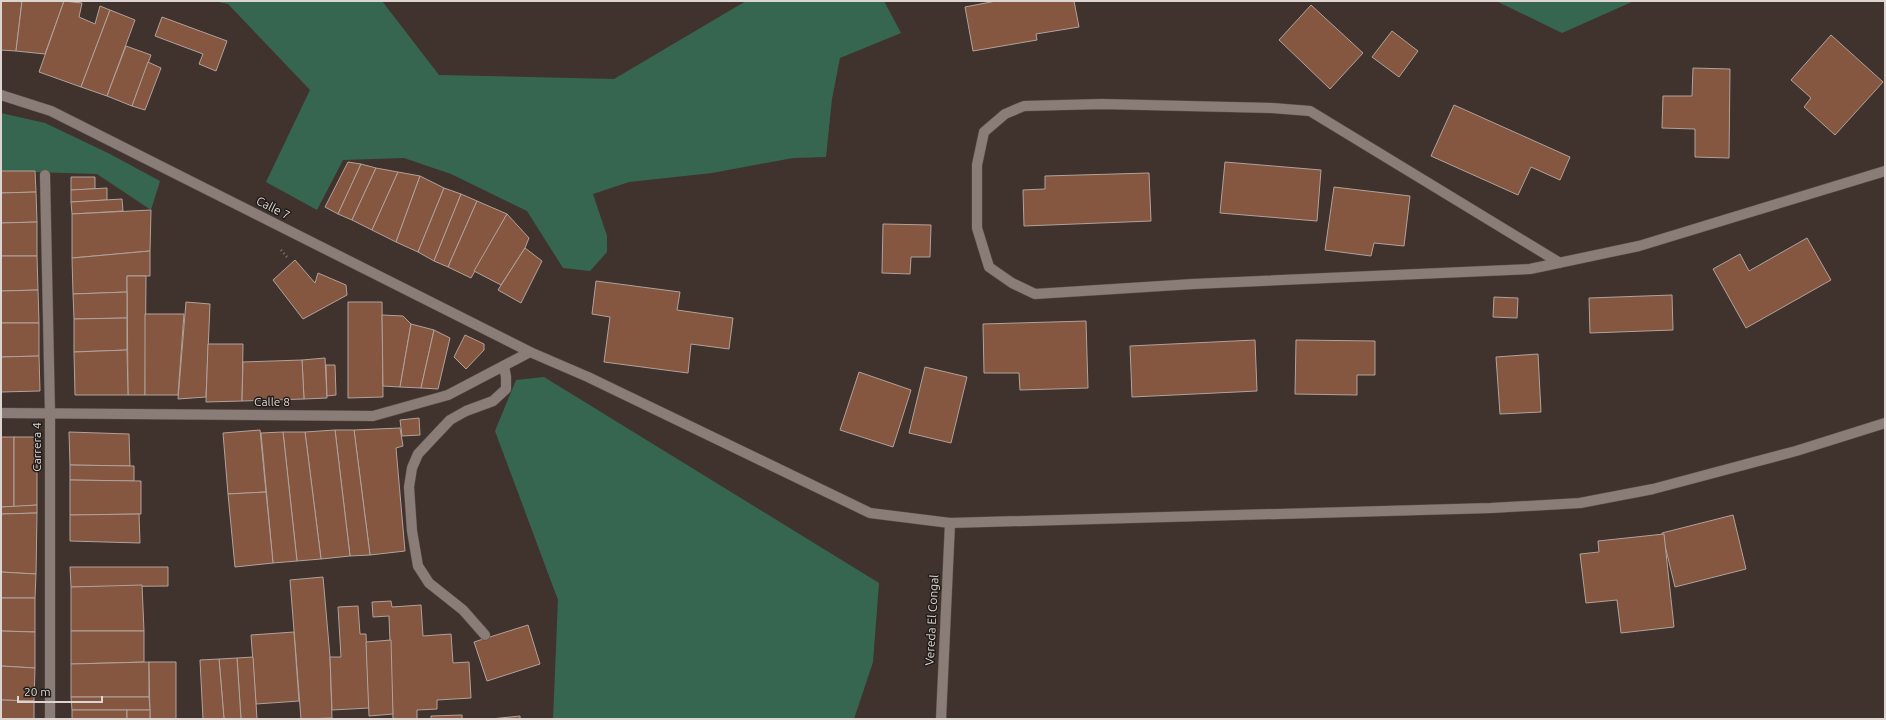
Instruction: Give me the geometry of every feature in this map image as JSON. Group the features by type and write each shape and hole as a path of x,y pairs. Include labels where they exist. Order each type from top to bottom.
{"street":[{"name":"Calle 7","path":"1,96 51,111 540,357 588,377 870,513 950,523 1491,508 1580,503 1653,489 1796,451 1885,423"},
{"path":"1560,263 1310,111 1272,108 1110,104 1024,106 1004,114 984,132 977,165 977,228 989,267 1012,284 1035,294 1201,284 1530,269 1560,263 1639,246 1885,171"},
{"name":"Carrera 4","path":"45,175 50,414 50,719"},
{"name":"Calle 8","path":"1,413 373,416 448,395 530,352"},
{"path":"485,635 463,610 429,582 418,566 412,531 409,487 412,468 418,454 450,420 466,411 493,401 506,389 504,366"},
{"name":"Vereda El Congal","path":"941,719 950,523"}],"green space":[{"path":"214,1 382,1 439,75 614,79 746,1 884,1 901,33 840,58 832,99 826,157 793,158 712,173 629,182 593,194 607,236 607,252 590,271 563,268 527,211 451,174 404,158 343,160 317,210 266,182 310,90 228,4"},
{"path":"1496,1 1634,1 1562,33"},
{"path":"1,113 45,123 108,153 160,181 151,210 97,174 1,171"},
{"path":"544,377 879,583 873,662 854,719 553,719 558,600 495,431 516,380"}],"building":[{"path":"1,1 22,1 16,51 1,50"},
{"path":"22,1 64,1 45,54 16,51"},
{"path":"64,1 82,3 79,17 95,24 100,6 110,10 81,87 39,72"},
{"path":"996,1 1074,1 1079,27 1036,34 1037,40 973,51 965,7"},
{"path":"1311,5 1363,53 1330,89 1279,40"},
{"path":"110,10 135,20 107,96 81,87"},
{"path":"162,17 227,41 216,71 199,64 203,54 155,36"},
{"path":"1392,31 1418,51 1399,77 1372,57"},
{"path":"1831,35 1883,82 1835,135 1804,107 1811,98 1791,80"},
{"path":"126,46 151,55 132,106 107,96"},
{"path":"148,62 161,68 145,110 132,106"},
{"path":"1693,68 1730,69 1729,158 1695,157 1695,129 1662,128 1663,96 1692,96"},
{"path":"1454,105 1570,157 1560,180 1531,167 1518,195 1431,156"},
{"path":"348,162 361,164 338,214 325,207"},
{"path":"1225,162 1321,170 1317,221 1220,213"},
{"path":"361,164 376,168 352,220 338,214"},
{"path":"376,168 398,172 372,230 352,220"},
{"path":"1,171 35,171 36,192 1,193"},
{"path":"398,172 420,176 396,242 372,230"},
{"path":"1149,173 1151,221 1024,226 1023,190 1045,189 1045,176"},
{"path":"420,176 444,188 418,252 396,242"},
{"path":"71,177 95,177 95,189 71,190"},
{"path":"1334,187 1410,196 1404,246 1374,243 1371,256 1325,250"},
{"path":"107,188 107,200 71,202 71,190"},
{"path":"444,188 461,194 434,261 418,252"},
{"path":"36,192 37,222 1,223 1,193"},
{"path":"461,194 477,201 448,267 434,261"},
{"path":"122,199 123,211 72,214 71,202"},
{"path":"477,201 507,214 471,278 448,267"},
{"path":"151,210 150,251 72,258 72,214"},
{"path":"507,214 529,238 525,248 501,285 474,271"},
{"path":"37,222 37,256 1,256 1,223"},
{"path":"883,224 931,225 930,257 911,257 910,274 882,273"},
{"path":"1807,238 1831,280 1746,328 1713,269 1740,254 1749,271"},
{"path":"525,248 542,261 521,303 498,290"},
{"path":"150,251 150,276 127,276 127,292 73,294 72,258"},
{"path":"1,256 37,256 38,290 1,291"},
{"path":"295,260 315,283 318,273 346,285 347,295 303,319 273,280"},
{"path":"127,276 146,276 145,395 128,395"},
{"path":"596,281 680,292 677,310 733,318 729,349 691,344 688,373 604,362 610,317 592,314"},
{"path":"38,290 39,323 1,323 1,291"},
{"path":"127,292 127,318 74,319 73,294"},
{"path":"1672,295 1673,330 1590,333 1589,298"},
{"path":"1494,297 1518,298 1517,318 1493,317"},
{"path":"186,302 210,304 206,397 178,399"},
{"path":"348,302 382,302 383,397 348,398"},
{"path":"145,314 184,314 178,395 145,395"},
{"path":"382,315 403,316 411,324 400,387 383,386"},
{"path":"127,318 127,350 74,352 74,319"},
{"path":"1086,321 1088,388 1020,390 1019,373 984,373 983,324"},
{"path":"1,323 39,323 39,356 1,357"},
{"path":"411,324 434,330 421,388 400,387"},
{"path":"434,330 450,338 438,389 421,388"},
{"path":"465,335 484,344 484,350 466,369 454,357"},
{"path":"1255,340 1257,391 1132,397 1130,346"},
{"path":"1296,340 1375,341 1375,375 1357,375 1357,395 1295,394"},
{"path":"208,344 243,344 242,401 206,402"},
{"path":"127,350 128,395 75,395 74,352"},
{"path":"1538,354 1541,412 1500,414 1496,357"},
{"path":"39,356 40,391 1,392 1,357"},
{"path":"325,358 327,398 304,399 302,360"},
{"path":"302,360 304,399 242,401 243,362"},
{"path":"326,365 335,365 336,395 327,396"},
{"path":"925,367 967,377 951,443 909,433"},
{"path":"859,372 911,390 893,447 840,430"},
{"path":"419,418 420,435 402,436 400,420"},
{"path":"400,428 403,446 396,448 405,551 370,555 354,430"},
{"path":"260,430 266,492 228,494 223,433"},
{"path":"335,430 354,430 370,555 350,556"},
{"path":"335,430 350,556 321,559 305,432"},
{"path":"69,432 129,434 130,466 70,465"},
{"path":"283,432 305,432 321,559 297,561"},
{"path":"283,432 297,561 273,563 261,433"},
{"path":"1,437 14,437 14,507 1,507"},
{"path":"14,437 37,437 37,505 14,507"},
{"path":"70,465 134,466 134,481 70,480"},
{"path":"70,480 141,481 141,514 70,515"},
{"path":"266,492 273,563 235,567 228,494"},
{"path":"37,505 37,513 1,514 1,507"},
{"path":"37,513 36,574 1,572 1,514"},
{"path":"139,514 140,543 70,541 70,515"},
{"path":"1733,515 1746,569 1675,587 1662,533"},
{"path":"1664,534 1674,627 1621,633 1617,600 1586,603 1580,554 1599,552 1598,541"},
{"path":"70,567 168,567 168,586 71,587"},
{"path":"1,572 36,574 35,598 1,598"},
{"path":"323,577 330,657 332,718 301,719 290,580"},
{"path":"142,585 144,631 71,631 71,587"},
{"path":"1,598 35,598 35,632 1,631"},
{"path":"391,601 392,607 421,605 423,636 451,634 453,663 469,662 471,698 437,700 437,709 417,710 417,719 393,719 389,616 373,617 372,602"},
{"path":"358,606 360,634 366,634 369,708 332,710 330,657 341,657 338,607"},
{"path":"528,625 540,664 487,681 474,642"},
{"path":"1,631 35,632 35,668 1,666"},
{"path":"71,631 144,631 144,662 71,664"},
{"path":"294,632 299,701 256,704 251,635"},
{"path":"391,640 393,714 369,716 366,642"},
{"path":"253,657 257,719 241,719 237,658"},
{"path":"237,658 241,719 224,719 219,659"},
{"path":"219,659 224,719 203,719 200,660"},
{"path":"149,662 149,697 71,697 71,664"},
{"path":"149,662 176,662 176,719 150,719"},
{"path":"1,666 35,668 34,701 1,700"},
{"path":"71,697 149,697 150,710 72,710"},
{"path":"1,700 34,701 34,719 1,719"},
{"path":"72,710 127,710 127,719 72,719"},
{"path":"127,710 150,710 150,719 127,719"},
{"path":"462,715 462,719 431,719 431,716"},
{"path":"520,716 520,719 491,719"}]}
